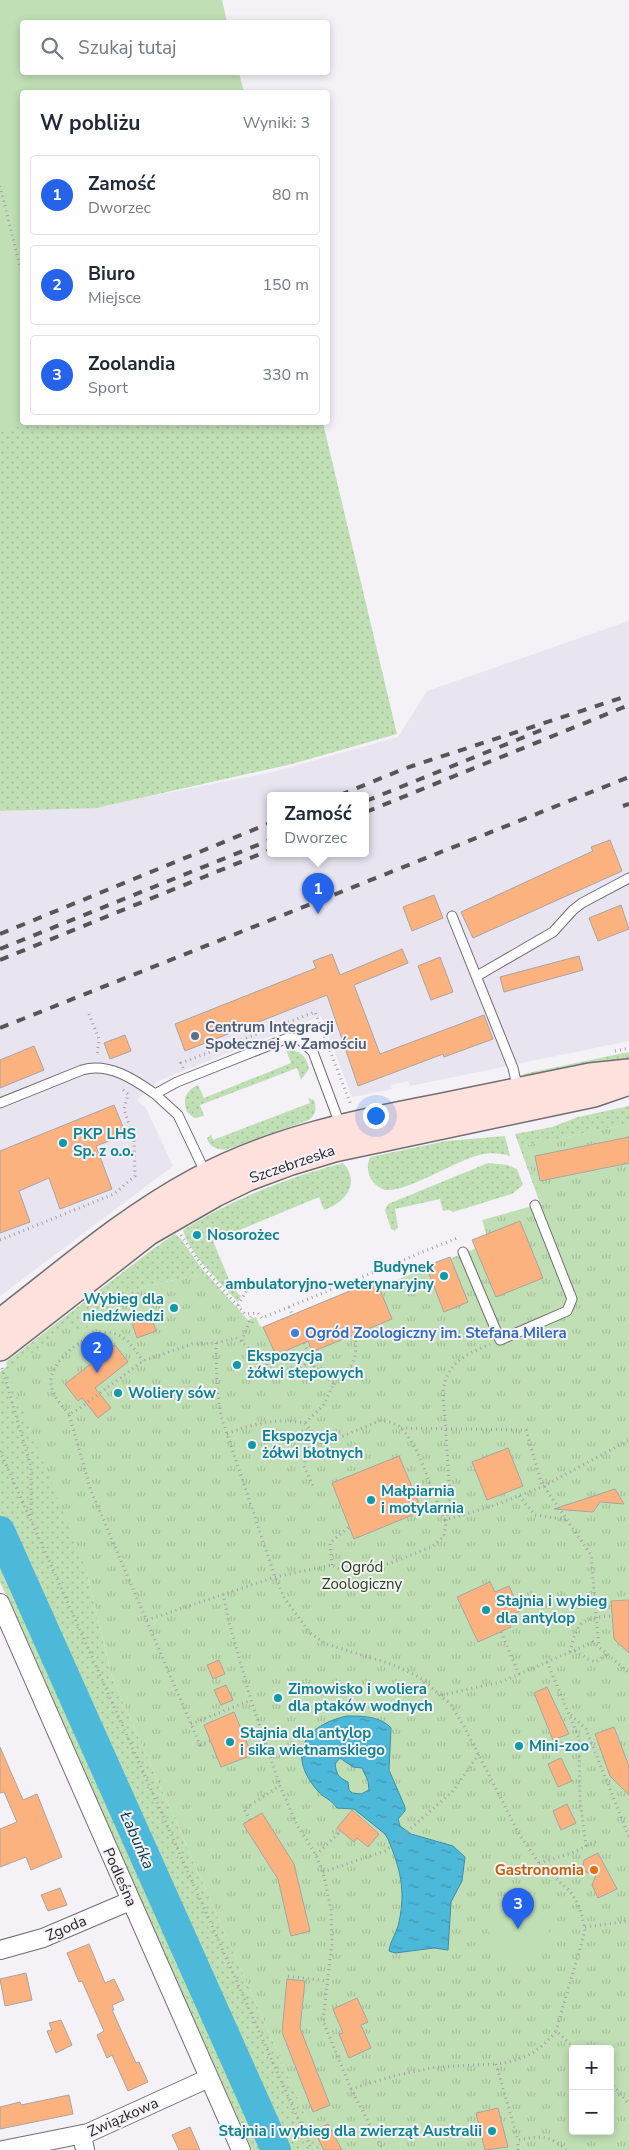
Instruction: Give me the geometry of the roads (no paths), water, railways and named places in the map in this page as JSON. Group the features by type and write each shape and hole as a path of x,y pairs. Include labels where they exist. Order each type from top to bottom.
{"street":[{"name":"Szczebrzeska","path":"0,1322 127,1224 169,1197 276,1167 345,1136 518,1090 590,1076 629,1072"},
{"name":"Szczebrzeska","path":"345,1136 594,1094 629,1082"},
{"name":"Szczebrzeska","path":"0,1355 134,1243 166,1222 210,1185"},
{"name":"Podleśna","path":"0,1603 241,2150"},
{"name":"Zgoda","path":"0,1950 43,1938 130,1901"},
{"name":"Związkowa","path":"3,2150 83,2142 209,2078"}],"lane":[{"path":"477,976 553,932 572,910 582,903 629,878"},
{"path":"452,916 513,1068 518,1090"},
{"path":"155,1094 161,1089 223,1064 288,1038 294,1038 304,1042 313,1052 345,1136"},
{"path":"0,1103 82,1070 96,1067 128,1076 155,1094 178,1115 210,1185"},
{"path":"463,1252 500,1340 567,1311 572,1299 535,1205"}],"water":[{"path":"347,1716 365,1717 382,1721 391,1728 389,1770 405,1807 405,1811 398,1819 400,1826 411,1834 453,1846 465,1857 462,1881 451,1902 448,1950 434,1948 395,1953 389,1951 398,1926 402,1889 399,1870 388,1839 385,1834 354,1809 337,1808 322,1795 308,1777 303,1765 302,1753 305,1743 320,1726","holes":["340,1758 353,1767 362,1768 368,1781 369,1790 361,1794 352,1793 349,1790 348,1782 338,1775 335,1764"]}],"waterway":[{"name":"Łabuńka","path":"0,1531 276,2150"}],"railway":[{"path":"347,792 406,768 621,698"},
{"path":"369,811 629,705"},
{"path":"369,800 544,729"},
{"path":"0,1028 629,777"},
{"path":"623,806 629,804"},
{"path":"0,934 267,824"},
{"path":"0,949 267,841"},
{"path":"0,960 267,851"}],"place":[{"name":"Zamość","path":"318,914"},
{"name":"Centrum Integracji Społecznej w Zamościu","path":"195,1036"},
{"name":"PKP LHS Sp. z o.o.","path":"63,1143"},
{"name":"Nosorożec","path":"197,1235"},
{"name":"Budynek ambulatoryjno-weterynaryjny","path":"444,1276"},
{"name":"Wybieg dla niedźwiedzi","path":"174,1308"},
{"name":"Ogród Zoologiczny im. Stefana Milera","path":"295,1333"},
{"name":"Ekspozycja żółwi stepowych","path":"237,1365"},
{"name":"Biuro","path":"97,1373"},
{"name":"Woliery sów","path":"118,1393"},
{"name":"Ekspozycja żółwi błotnych","path":"252,1445"},
{"name":"Małpiarnia i motylarnia","path":"371,1500"},
{"name":"Stajnia i wybieg dla antylop","path":"486,1610"},
{"name":"Zimowisko i woliera dla ptaków wodnych","path":"278,1698"},
{"name":"Stajnia dla antylop i sika wietnamskiego","path":"230,1742"},
{"name":"Mini-zoo","path":"519,1746"},
{"name":"Gastronomia","path":"594,1870"},
{"name":"Zoolandia","path":"518,1929"},
{"name":"Stajnia i wybieg dla zwierząt Australii","path":"492,2131"}],"park label":[{"name":"Ogród Zoologiczny","path":"362,1576"}]}
